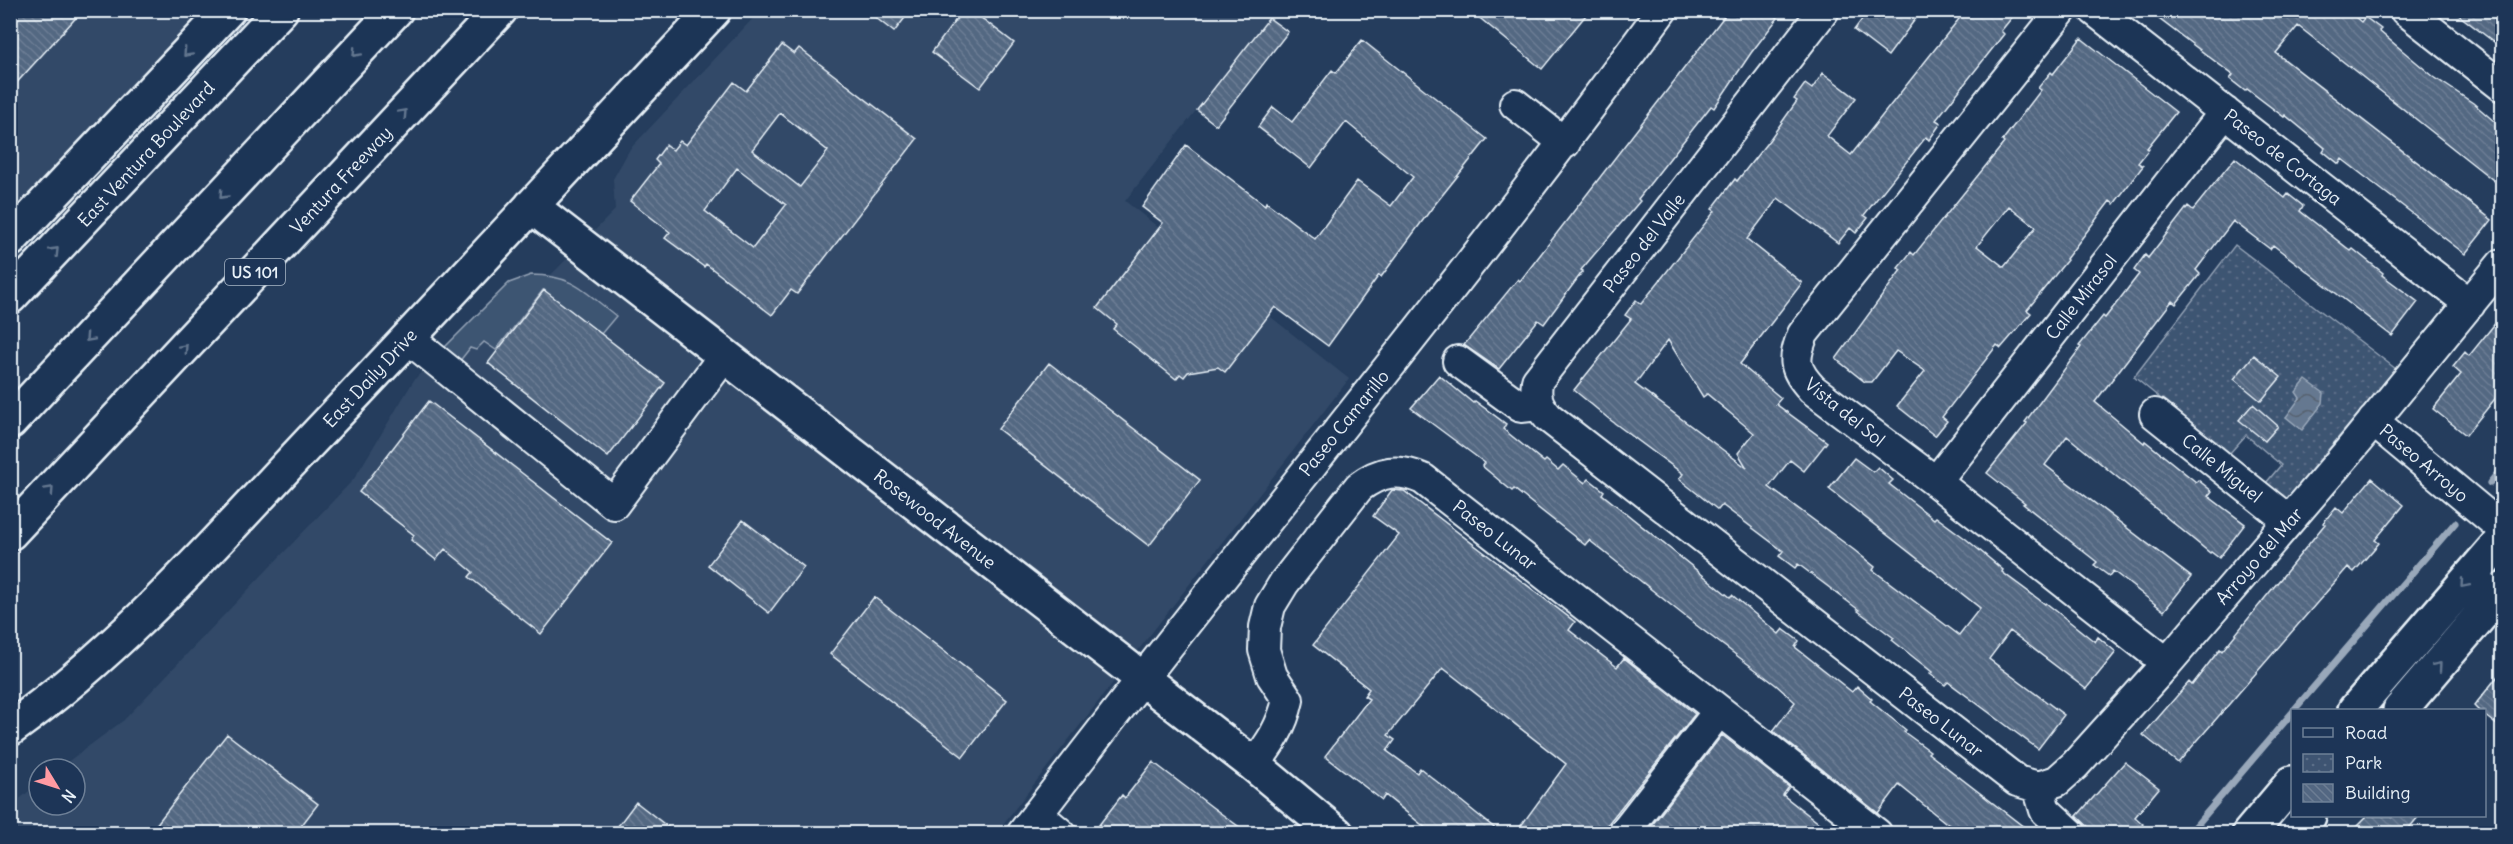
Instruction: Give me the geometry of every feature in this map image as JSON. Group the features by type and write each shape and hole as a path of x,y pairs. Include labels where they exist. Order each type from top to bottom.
{"main road":[{"path":"10,240 228,10"},
{"name":"East Ventura Boulevard","path":"12,293 281,10"},
{"path":"10,422 396,10"},
{"name":"Ventura Freeway","path":"10,533 500,10"},
{"name":"East Daily Drive","path":"10,729 57,696 133,629 714,10"},
{"name":"Rosewood Avenue","path":"531,206 1254,765 1337,834"},
{"path":"2357,709 2502,540"},
{"path":"2402,709 2502,590"},
{"path":"2249,834 2291,784"},
{"path":"2294,834 2308,817"}],"street":[{"name":"Paseo Camarillo","path":"1029,824 1565,143 1662,10"},
{"name":"Vista del Sol","path":"2062,10 1803,334 1796,352 1796,364 1801,377 1812,390 1936,482 2167,663"},
{"name":"Paseo de Cortaga","path":"2094,10 2470,304"},
{"path":"2405,10 2502,86"},
{"name":"Paseo del Valle","path":"1538,405 1535,397 1537,381 1820,12"},
{"path":"1515,104 1565,143"},
{"name":"Calle Mirasol","path":"1936,482 2225,111"},
{"name":"Arroyo del Mar","path":"2038,787 2057,781 2075,765 2167,663 2373,421 2502,264"},
{"path":"408,338 614,504 724,356"},
{"path":"1458,361 1521,407 1538,405"},
{"name":"Paseo Lunar","path":"1538,405 1557,425 2017,781 2038,787"},
{"name":"Calle Miguel","path":"2154,414 2289,521"},
{"name":"Paseo Arroyo","path":"2373,421 2502,528"},
{"name":"Paseo Lunar","path":"1254,765 1283,722 1288,700 1272,676 1264,650 1265,627 1270,606 1284,583 1359,486 1371,477 1387,472 1408,472 1423,478 1877,834"},
{"path":"1623,834 1719,711"},
{"path":"2038,787 2045,810 2071,834"},
{"path":"1029,824 1061,834"}],"shaded area":[{"path":"11,11 211,11 11,226"},
{"path":"760,11 1274,11 1125,201 1349,379 996,833 11,834 11,806 27,793 27,817 87,817 87,757 74,757 124,720 354,479 414,380 485,305 509,283 531,275 551,275 615,210 613,179 630,149"}],"green space":[{"path":"2235,245 2396,369 2286,500 2266,483 2281,465 2246,435 2229,454 2134,377"},
{"path":"531,275 568,281 616,316 601,334 543,290 496,350 484,342 476,350 470,348 459,362 443,349 509,283"}],"water":[{"path":"2306,380 2324,393 2323,403 2302,430 2286,417 2300,398 2296,392"}],"building":[{"path":"10,10 83,10 10,90"},
{"path":"866,10 911,10 894,32"},
{"path":"963,10 971,10 1014,43 980,88 932,52"},
{"path":"1470,10 1590,10 1542,69"},
{"path":"1729,10 1768,10 1778,18 1714,108 1711,106 1638,199 1640,201 1581,270 1583,271 1544,324 1538,320 1499,369 1464,345 1518,279 1520,281"},
{"path":"1869,10 1922,10 1888,56 1854,30"},
{"path":"1966,10 2018,10 2001,31 2004,34 1936,120 1941,123 1929,140 1926,137 1864,215 1868,218 1856,233 1850,228 1838,243 1778,198 1747,239 1802,283 1740,364 1781,398 1776,404 1827,442 1804,471 1790,460 1769,487 1854,550 1875,567 1873,570 1959,635 1980,608 1829,489 1854,458 1873,472 1878,467 1893,480 1889,484 1934,519 1936,517 1966,539 2003,570 2002,572 2095,642 2098,637 2116,652 2086,689 2010,631 1989,659 2064,715 2038,749 1948,682 1945,685 1930,674 1932,672 1892,640 1894,638 1798,564 1795,568 1779,556 1783,551 1722,505 1718,510 1679,479 1683,474 1574,390 1631,319 1625,315 1636,300 1641,304 1715,211 1712,209 1735,179 1737,181 1770,139 1797,101 1794,99 1805,84 1812,89 1823,73 1856,98 1827,136 1851,155","holes":["1668,340 1703,397 1707,394 1754,433 1738,453 1747,468 1635,384"]},
{"path":"2147,10 2347,10 2361,22 2365,17 2434,77 2473,103 2502,128 2502,187 2298,26 2276,53 2492,220 2465,254 2342,159 2339,164 2323,151 2325,148 2285,115 2284,117 2247,89 2245,91 2230,79 2233,75"},
{"path":"2452,10 2502,10 2502,48"},
{"path":"1269,18 1288,32 1216,125 1197,110"},
{"path":"2081,38 2176,112 2147,148 2149,149 2138,163 2143,166 2114,204 2110,201 2027,310 2031,313 2001,348 1997,345 1942,417 1947,421 1935,436 1897,406 1925,371 1896,351 1872,382 1865,382 1836,359 1901,270 1898,268 1911,252 1914,255 2004,143 2002,141 2041,90 2038,88 2051,72 2053,74","holes":["2009,206 2036,227 2004,267 1977,246"]},
{"path":"1362,40 1487,139 1381,277 1379,275 1328,346 1275,307 1225,372 1218,367 1188,372 1184,377 1180,374 1176,379 1113,329 1117,324 1097,308 1163,223 1142,207 1186,145 1265,205 1266,202 1315,239 1357,181 1391,206 1413,177 1346,122 1311,168 1258,127 1273,107 1292,122 1332,70 1336,73"},
{"path":"782,45 794,54 799,48 917,139 797,294 791,290 772,315 706,264 704,267 665,238 670,232 630,201 659,164 655,160 666,145 673,150 680,141 686,145 734,82 746,91","holes":["780,113 828,151 800,187 752,150","737,168 786,205 753,248 705,211"]},
{"path":"2235,158 2285,198 2288,194 2303,206 2300,211 2351,251 2353,249 2383,273 2382,275 2418,302 2392,336 2273,245 2270,249 2233,221 2196,270 2200,274 2176,304 2172,301 2095,402 2144,443 2145,441 2196,482 2198,480 2212,491 2208,496 2245,524 2219,558 2067,436 2045,465 2191,577 2164,611 2113,571 2109,576 2094,565 2097,562 1987,473 2027,423 2025,422 2081,347 2079,346 2103,316 2105,318 2139,274 2134,270 2145,255 2148,258 2188,206 2193,210"},
{"path":"544,290 665,383 608,457 488,363"},
{"path":"2502,315 2502,390 2466,435 2433,409 2461,374 2453,367 2465,352 2469,356"},
{"path":"2254,355 2281,377 2261,401 2234,379"},
{"path":"1049,363 1200,480 1149,546 998,429"},
{"path":"1439,375 1473,403 1475,401 1506,424 1503,429 1544,462 1546,460 1558,470 1563,465 1585,483 1589,479 1604,491 1602,494 1730,597 1732,595 1779,634 1783,629 1799,641 1795,647 1852,692 1857,686 1872,699 1870,701 1906,730 1904,732 1930,751 1928,753 2033,834 1960,834 1899,785 1878,813 1773,731 1795,702 1776,685 1589,540 1585,545 1514,489 1512,491 1482,466 1485,463 1411,408"},
{"path":"429,401 612,543 541,634 469,577 473,572 445,549 436,560 411,540 414,535 359,492"},
{"path":"2253,404 2278,426 2265,441 2239,420"},
{"path":"2372,478 2404,505 2375,540 2379,543 2354,572 2348,567 2178,763 2143,735 2189,682 2192,685 2220,649 2222,651 2325,524 2323,523 2336,507 2343,513"},
{"path":"1392,490 1404,491 1575,622 1569,630 1617,667 1624,658 1695,714 1600,834 1515,834 1566,764 1443,668 1388,735 1395,740 1387,751 1417,773 1420,768 1502,834 1433,834 1385,795 1382,800 1325,756 1369,699 1364,696 1369,689 1313,645 1399,535 1373,516"},
{"path":"743,520 804,567 769,613 708,565"},
{"path":"874,597 1007,700 963,757 830,654"},
{"path":"2502,671 2502,729 2486,717 2486,709 2477,709 2474,706"},
{"path":"227,734 318,804 295,834 167,834 156,825"},
{"path":"1722,735 1789,787 1783,795 1829,831 1835,823 1848,834 1645,834"},
{"path":"1153,762 1249,834 1092,834 1122,795 1125,798"},
{"path":"2125,762 2159,788 2135,817 2143,824 2135,834 2096,834 2077,816"},
{"path":"636,802 677,834 612,834"},
{"path":"2366,817 2418,817 2404,834 2349,834"}],"waterway":[{"path":"2490,483 2502,468"},
{"path":"2295,709 2455,523"},
{"path":"2189,834 2291,714"}]}
